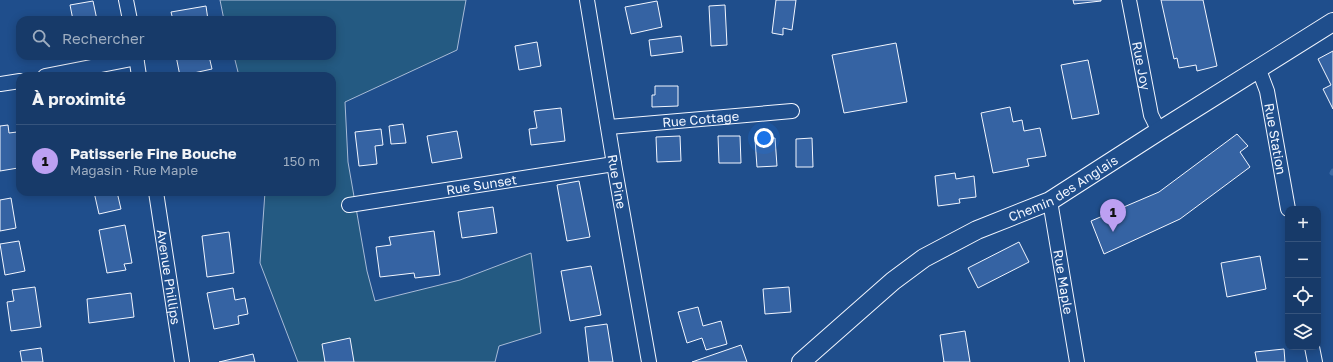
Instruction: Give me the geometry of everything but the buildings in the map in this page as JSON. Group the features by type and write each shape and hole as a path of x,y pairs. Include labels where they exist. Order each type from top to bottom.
{"street":[{"path":"126,0 129,16"},
{"name":"Rue Pine","path":"587,0 614,164 650,362"},
{"name":"Rue Joy","path":"1129,0 1151,115 1159,131"},
{"name":"Chemin des Anglais","path":"801,362 893,281 924,258 977,230 1050,201 1333,22"},
{"path":"63,72 121,60"},
{"path":"136,60 138,72"},
{"name":"Rue Station","path":"1259,70 1268,91 1287,206"},
{"path":"0,84 16,82"},
{"name":"Rue Cottage","path":"609,127 792,111"},
{"name":"Rue Sunset","path":"349,205 614,164"},
{"name":"Avenue Phillips","path":"157,196 182,362"},
{"name":"Rue Maple","path":"1050,201 1078,362"},
{"path":"1313,350 1315,362"}],"shaded area":[{"path":"220,0 466,0 457,50 345,102 348,162 367,271 375,301 460,280 531,253 541,333 499,346 495,362 298,362 260,263 265,196 336,196 336,72 238,72 235,60 336,60 336,16 223,16"}],"place":[{"name":"Patisserie Fine Bouche","path":"1113,232"}]}
